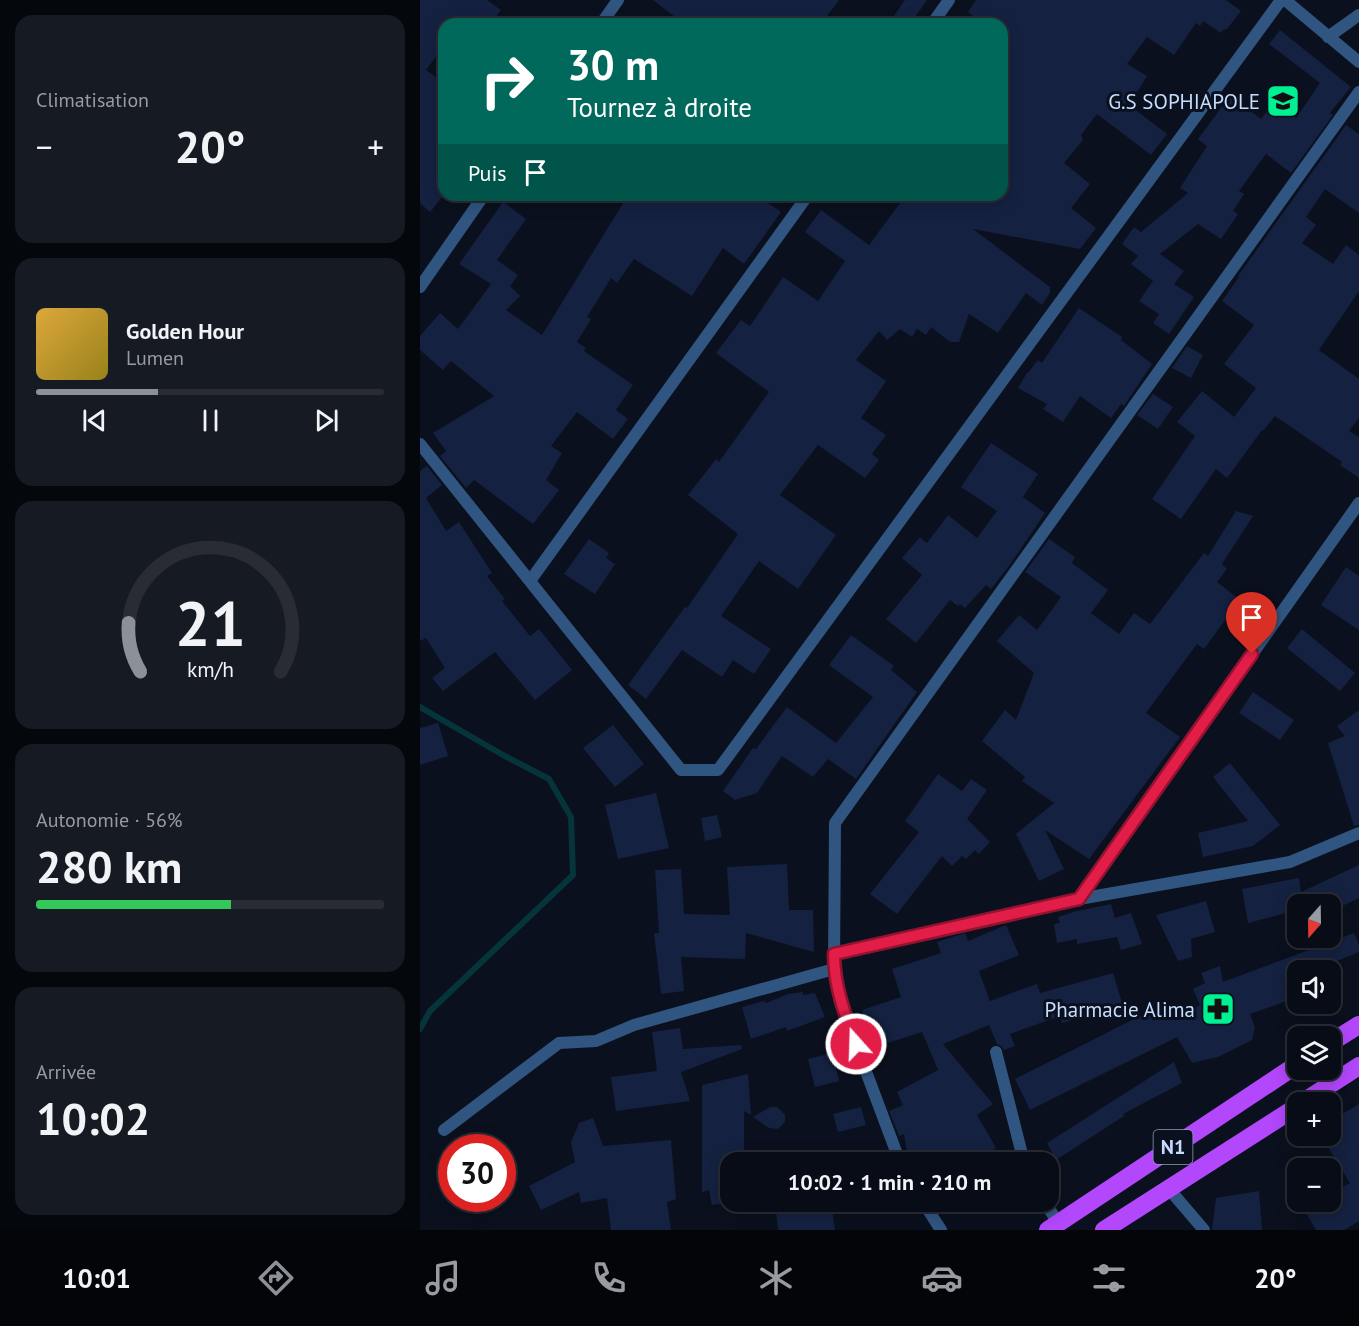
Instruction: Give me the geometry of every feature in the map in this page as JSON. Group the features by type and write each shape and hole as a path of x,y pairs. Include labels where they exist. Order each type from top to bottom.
{"highway":[{"path":"1341,1036 1359,1025"},
{"path":"1319,1092 1359,1066"},
{"name":"N1","path":"1053,1227 1287,1071"},
{"name":"N1","path":"1104,1230 1287,1113"}],"street":[{"path":"606,18 618,0"},
{"path":"936,18 949,0"},
{"path":"420,444 681,770 718,770 1283,0 1359,62"},
{"path":"1328,37 1359,15"},
{"path":"896,1152 841,1005 834,969 835,823 1359,92"},
{"path":"420,287 480,201"},
{"path":"530,581 804,201"},
{"path":"1079,899 1359,503"},
{"path":"834,954 1079,899 1290,862 1359,833"},
{"path":"444,1130 559,1043 596,1041 634,1025 834,969"},
{"path":"996,1052 1021,1152"},
{"path":"1169,1189 1204,1230"},
{"path":"929,1212 941,1230"},
{"path":"1048,1212 1053,1227"}],"building":[{"path":"420,0 487,0 501,10 495,18 438,18 438,54 426,70 438,79 439,201 430,212 420,203"},
{"path":"653,0 839,0 826,18 676,18"},
{"path":"905,0 927,0 914,18 892,18"},
{"path":"976,0 1226,0 1241,11 1221,33 1203,21 1200,26 1196,23 1174,55 1147,37 1127,64 1147,76 1129,105 1167,134 1151,155 1097,114 1081,135 1083,140 1064,163 1090,184 1071,208 1096,228 1080,249 973,229 1050,287 1050,293 1042,305 1026,293 998,333 969,314 959,342 950,342 931,327 926,335 917,329 912,337 900,329 887,340 879,331 856,360 886,381 861,418 886,435 872,454 879,460 865,478 818,445 780,495 836,535 798,589 759,561 721,616 771,649 754,674 733,660 722,677 682,650 646,699 628,685 685,607 687,608 738,534 688,495 716,459 719,462 769,392 716,353 741,320 750,326 783,277 818,301 845,261 805,232 821,210 869,245 902,201 1008,201 1008,18 976,18 968,12"},
{"path":"1280,30 1351,87 1330,113 1333,115 1291,173 1266,154 1239,191 1244,194 1233,211 1238,214 1221,239 1198,224 1160,254 1184,271 1174,284 1194,297 1169,334 1153,323 1159,314 1139,301 1153,281 1131,264 1138,256 1122,244 1134,227 1141,232 1188,193 1180,188 1207,146 1198,139 1230,96 1261,119 1274,102 1296,118 1320,83 1269,44"},
{"path":"1346,125 1359,134 1359,213 1325,189 1306,217 1316,225 1302,243 1333,264 1346,245 1359,255 1359,291 1319,350 1359,379 1359,418 1349,431 1359,437 1359,478 1340,465 1342,462 1275,416 1227,478 1216,469 1181,519 1152,499 1195,436 1177,422 1202,391 1234,417 1256,388 1224,364 1254,325 1222,301"},
{"path":"624,201 765,201 781,212 744,264 723,248 692,296 634,259 617,283 611,278 587,317 591,319 577,342 586,348 584,351 633,385 616,410 628,419 613,439 577,412 551,446 562,453 546,480 559,490 533,524 474,480 466,488 440,456 446,451 433,433 494,396 451,361 443,370 420,350 420,336 440,313 458,329 491,284 459,264 503,202 526,219 497,260 518,275 510,286 520,296 506,310 542,335"},
{"path":"1079,308 1122,337 1121,340 1152,364 1124,406 1121,404 1111,418 1080,396 1063,422 1043,409 1047,404 1018,388 1038,360 1042,363"},
{"path":"1187,346 1203,355 1191,378 1172,368"},
{"path":"1153,394 1173,407 1158,429 1137,415"},
{"path":"991,443 1038,474 1023,497 1045,513 991,589 986,585 965,608 950,600 916,643 886,619 922,575 902,558 920,537 927,543 948,515 977,538 997,511 961,487"},
{"path":"427,466 442,485 426,498 446,531 459,522 492,573 487,576 505,599 502,601 530,636 539,629 572,670 535,700 495,652 443,691 432,678 445,668 426,638 420,641 420,471"},
{"path":"1236,511 1253,516 1222,564 1227,569 1217,582 1240,600 1204,649 1197,644 1146,713 1180,737 1089,859 1045,830 1064,869 1039,881 1016,834 1054,803 1022,781 1025,777 982,741 1005,710 1016,720 1034,673 997,641 1019,615 1037,630 1061,597 1025,572 1049,539 1075,557 1072,563 1108,590 1091,613 1119,634 1134,613 1150,624 1204,553 1208,556"},
{"path":"589,539 609,553 606,558 615,564 595,594 564,574"},
{"path":"1346,567 1359,576 1359,630 1321,605"},
{"path":"1302,629 1355,673 1340,691 1287,648"},
{"path":"851,635 894,666 891,670 917,692 856,779 828,759 813,777 782,756 757,793 735,800 723,791 753,748 756,749 787,707 836,743 873,697 829,665"},
{"path":"1253,692 1294,720 1280,740 1239,713"},
{"path":"1359,710 1359,825 1354,826 1328,743 1345,736 1337,726"},
{"path":"438,723 448,756 420,765 420,728"},
{"path":"613,725 644,764 615,787 583,748"},
{"path":"1230,763 1251,789 1250,791 1252,790 1280,825 1253,846 1203,857 1198,833 1248,821 1213,777"},
{"path":"938,774 962,791 971,779 987,790 967,819 990,842 979,854 975,850 966,859 962,856 952,866 942,856 897,914 870,894 919,832 905,821"},
{"path":"656,793 669,848 618,859 605,805"},
{"path":"717,815 722,837 705,841 701,818"},
{"path":"787,864 789,910 813,910 814,952 746,933 745,959 681,957 684,991 661,994 654,933 659,933 655,870 681,869 684,914 730,915 727,867"},
{"path":"1359,865 1359,898 1341,907 1341,894 1287,894 1287,913 1248,923 1242,889 1299,878 1301,892"},
{"path":"1206,901 1215,932 1191,939 1192,957 1178,961 1156,915"},
{"path":"1111,904 1115,918 1131,913 1142,944 1121,950 1117,937 1077,944 1077,939 1057,943 1054,924 1060,923 1058,917"},
{"path":"1006,925 1019,955 979,971 990,1001 1037,984 1040,993 1113,973 1123,1006 1062,1023 1060,1016 1010,1034 1015,1046 1004,1050 997,1044 989,1025 943,1044 993,1104 977,1115 996,1148 989,1152 907,1152 904,1134 899,1136 889,1111 903,1105 897,1092 938,1070 922,1032 875,1047 862,1010 901,997 892,969 941,953 937,942 965,933 968,941"},
{"path":"1354,933 1359,952 1339,960 1287,960 1287,1001 1250,1014 1255,1027 1252,1040 1218,1057 1192,1063 1177,1037 1030,1110 1015,1079 1150,1011 1165,1006 1170,1020 1200,1005 1193,989 1205,983 1201,973 1220,966 1223,982 1314,948 1341,948 1341,938"},
{"path":"803,992 803,995 815,993 825,1017 787,1031 786,1027 751,1039 742,1007 764,1001 766,1003 788,994"},
{"path":"680,1028 683,1049 741,1045 742,1049 681,1072 690,1101 616,1111 611,1077 657,1071 652,1032"},
{"path":"832,1053 839,1081 815,1087 808,1059"},
{"path":"1174,1062 1182,1083 1123,1114 1124,1116 1059,1158 1059,1152 1052,1152 1047,1143"},
{"path":"748,1074 751,1115 744,1111 744,1152 720,1152 720,1204 712,1205 709,1190 702,1192 702,1085"},
{"path":"1359,1104 1359,1221 1344,1230 1316,1230 1306,1212 1341,1212 1341,1188 1350,1183 1341,1168 1341,1158 1335,1158 1327,1146 1341,1146 1341,1115"},
{"path":"770,1107 777,1107 785,1115 785,1122 778,1129 769,1128 753,1117"},
{"path":"861,1107 866,1125 838,1132 833,1114"},
{"path":"593,1118 603,1146 671,1140 676,1199 667,1202 671,1230 611,1230 607,1198 581,1203 579,1192 541,1210 529,1186 575,1162 571,1142 579,1123"},
{"path":"1259,1191 1262,1230 1212,1230 1216,1198"},
{"path":"776,1212 832,1212 835,1230 778,1230"}],"waterway":[{"path":"420,707 549,779 571,817 573,875 430,1011 420,1029"}],"place":[{"name":"G.S SOPHIAPOLE","path":"1283,101"},
{"name":"Pharmacie Alima","path":"1218,1009"}],"route":[{"path":"856,1044 841,1005 834,969 834,954 1079,899 1252,654"}]}
